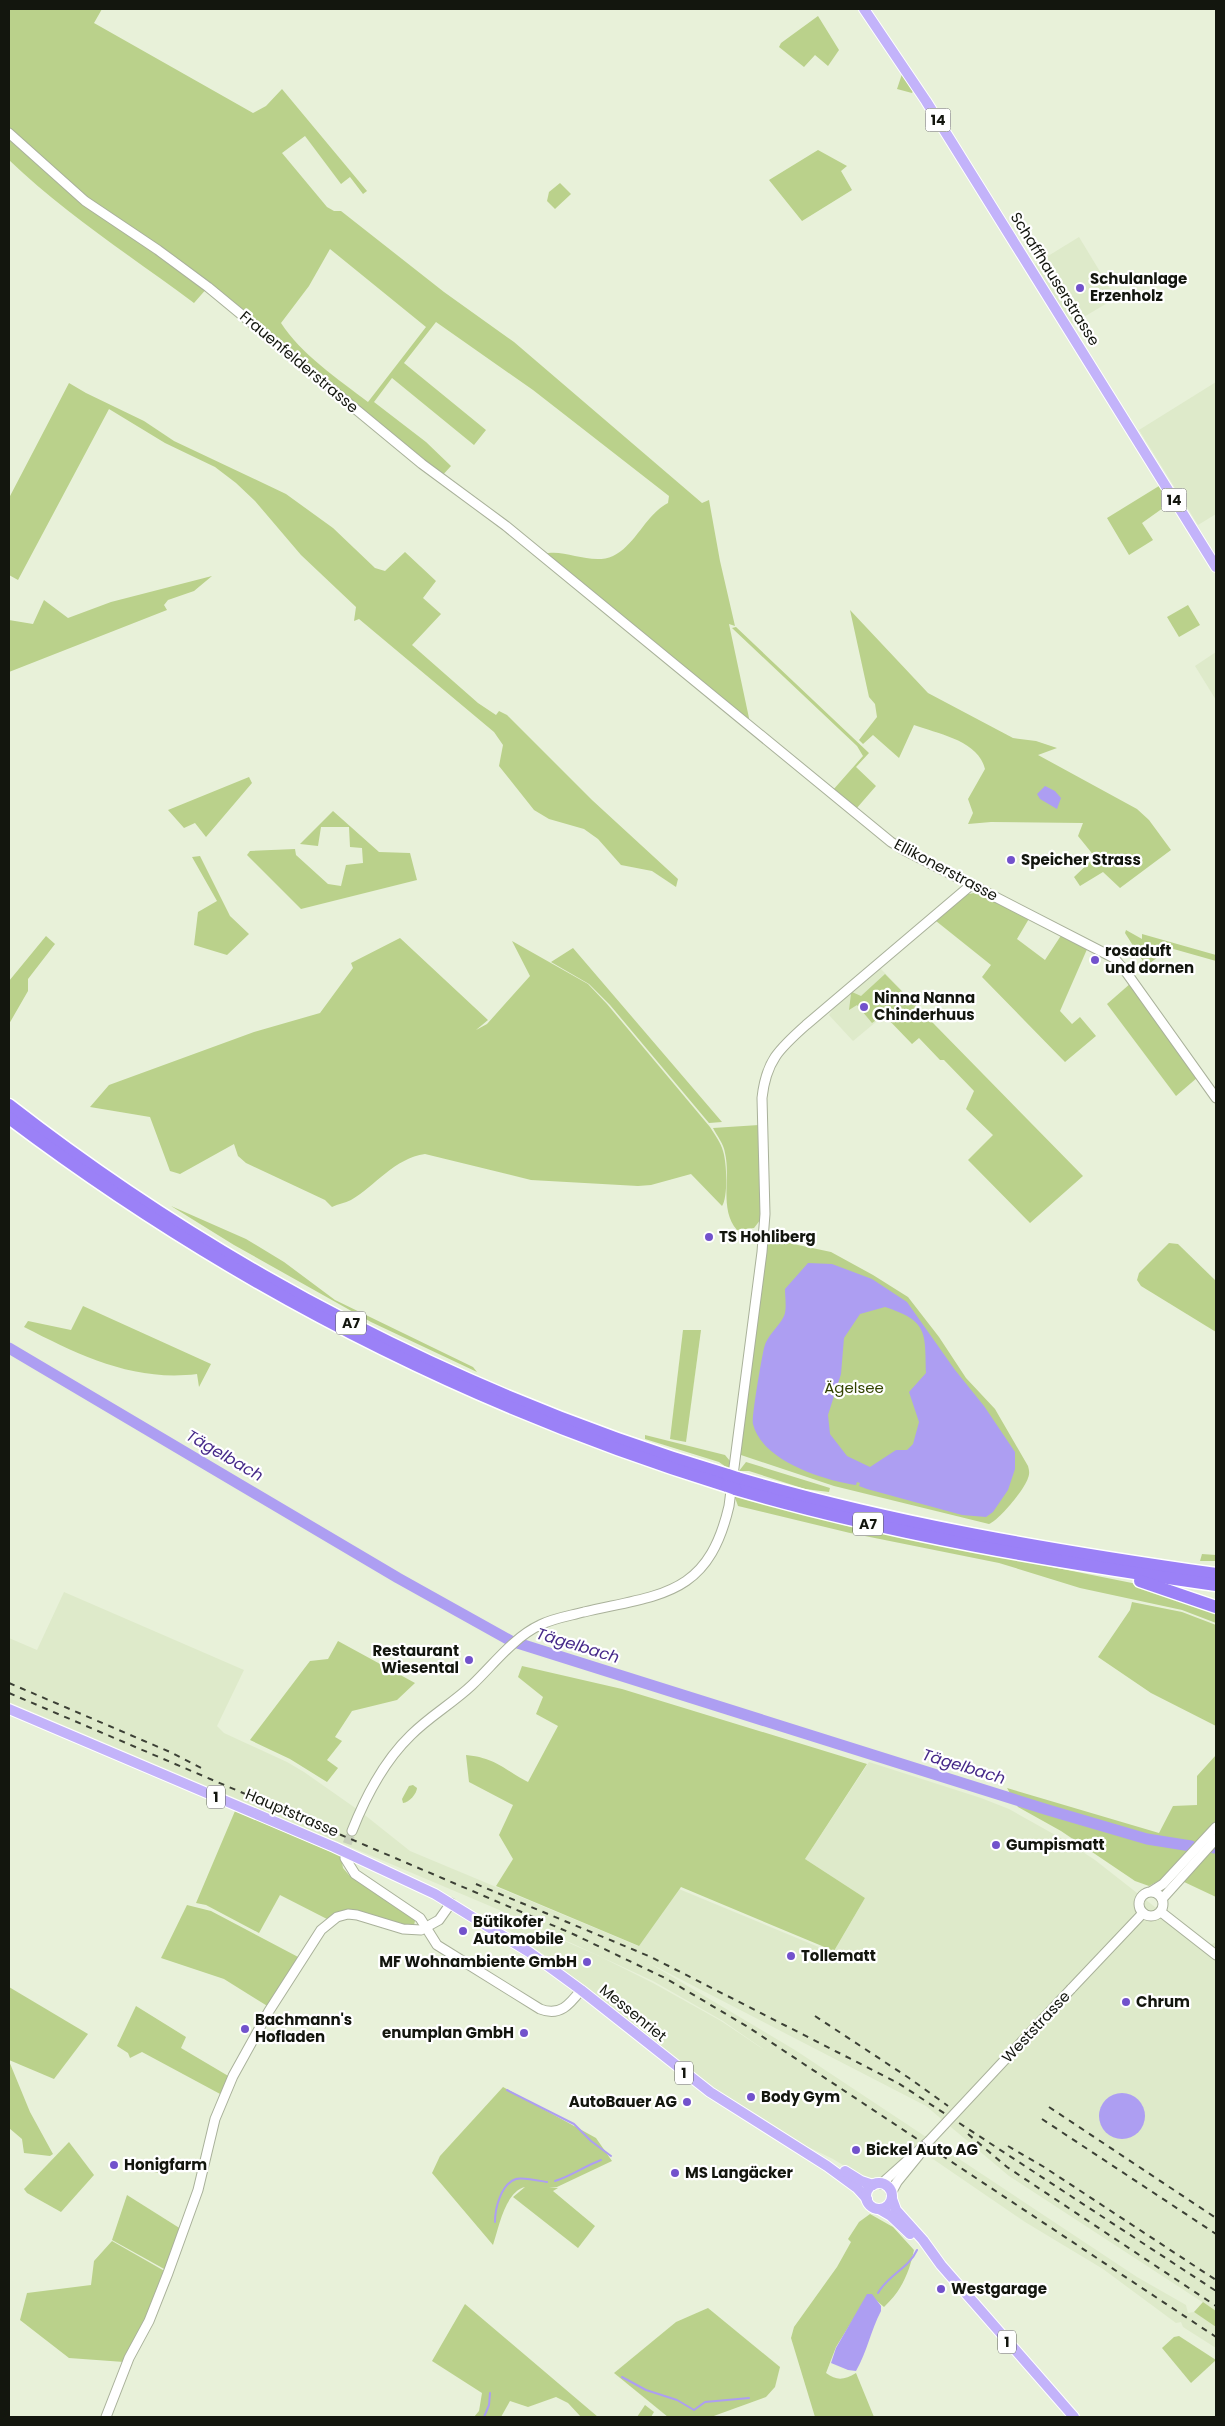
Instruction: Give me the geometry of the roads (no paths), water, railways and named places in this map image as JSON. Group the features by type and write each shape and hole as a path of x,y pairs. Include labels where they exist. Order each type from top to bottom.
{"highway":[{"name":"A7","path":"9,1105 91,1166 172,1220 270,1279 360,1328 453,1372 536,1408 732,1482 917,1524 1133,1562 1216,1574"},
{"name":"A7","path":"9,1118 93,1180 167,1230 254,1282 341,1330 431,1374 539,1421 623,1452 895,1530 1084,1566 1216,1585"},
{"name":"A7","path":"1133,1562 1216,1566"},
{"name":"A7","path":"1084,1566 1163,1587 1216,1607"}],"main road":[{"name":"Schaffhauserstrasse","path":"864,9 926,101 1216,568"},
{"name":"Hauptstrasse","path":"9,1708 405,1878 451,1903"},
{"name":"Messenriet","path":"451,1903 529,1952 581,1990 710,2092 795,2146 861,2182 888,2187 891,2196"},
{"name":"Messenriet","path":"825,2162 857,2188 872,2207 879,2209"},
{"path":"867,2199 868,2191 877,2185"},
{"path":"879,2209 888,2205 891,2196"},
{"name":"1","path":"891,2196 896,2210 923,2240 934,2256"},
{"name":"1","path":"879,2209 891,2216 934,2256 1074,2417"}],"street":[{"name":"Frauenfelderstrasse","path":"9,133 85,201 184,268 422,464 484,508 588,594"},
{"name":"Ellikonerstrasse","path":"588,594 891,842 1114,958 1216,1098"},
{"path":"352,1832 385,1768 401,1745 422,1725 463,1694 514,1643 531,1629 551,1620 667,1591 683,1584 708,1561 719,1543 729,1506 761,1259 765,1206 762,1098 769,1066 781,1048 795,1035 971,885"},
{"path":"1162,1899 1216,1827"},
{"path":"1161,1912 1152,1916 1143,1913 1140,1909 1139,1900 1144,1893 1152,1891 1163,1884 1199,1848 1214,1841"},
{"path":"345,1858 354,1874 416,1915 427,1928 436,1945 540,2009 552,2012 560,2011 581,1990"},
{"path":"1152,1891 1162,1899 1161,1912"},
{"path":"106,2417 129,2358 149,2321 168,2273 198,2190 215,2119 222,2100 250,2042 326,1924 342,1915 358,1914 403,1930 417,1931 427,1928 442,1917 451,1903"},
{"path":"1161,1912 1216,1955"},
{"name":"Weststrasse","path":"891,2196 897,2182 929,2141 1143,1913"},
{"name":"Weststrasse","path":"877,2185 929,2141"}],"waterway":[{"name":"Tägelbach","path":"9,1348 398,1578 511,1641 1048,1810 1147,1839 1191,1846"},
{"path":"507,2090 574,2124 591,2141 611,2156"},
{"path":"555,2181 601,2160"},
{"path":"495,2222 500,2197 506,2186 511,2182 523,2178 547,2182"},
{"path":"878,2293 887,2281 909,2262 917,2250"},
{"path":"622,2377 646,2390 677,2400 694,2410 705,2402 749,2398"},
{"path":"484,2417 489,2405 490,2393"}],"tunnel":[{"path":"345,1857 346,1847 352,1831"}],"railway":[{"path":"9,1683 170,1752 203,1769"},
{"path":"9,1693 573,1934 665,1978 748,2027 1216,2337"},
{"path":"476,1884 651,1957 898,2083 1216,2291"},
{"path":"815,2016 948,2106"},
{"path":"1049,2107 1216,2218"},
{"path":"1042,2119 1216,2234"},
{"path":"968,2134 1007,2167 1216,2306"},
{"path":"1008,2146 1044,2167 1216,2280"}],"place":[{"name":"Schulanlage Erzenholz","path":"1080,288"},
{"name":"Speicher Strass","path":"1011,860"},
{"name":"rosaduft und dornen","path":"1095,960"},
{"name":"Ninna Nanna Chinderhuus","path":"864,1007"},
{"name":"TS Hohliberg","path":"709,1237"},
{"name":"Restaurant Wiesental","path":"469,1660"},
{"name":"Gumpismatt","path":"996,1845"},
{"name":"Bütikofer Automobile","path":"463,1931"},
{"name":"Tollematt","path":"791,1956"},
{"name":"MF Wohnambiente GmbH","path":"587,1962"},
{"name":"Chrum","path":"1126,2002"},
{"name":"Bachmann's Hofladen","path":"245,2029"},
{"name":"enumplan GmbH","path":"524,2033"},
{"name":"Body Gym","path":"751,2097"},
{"name":"AutoBauer AG","path":"687,2102"},
{"name":"Bickel Auto AG","path":"856,2150"},
{"name":"Honigfarm","path":"114,2165"},
{"name":"MS Langäcker","path":"675,2173"},
{"name":"Westgarage","path":"941,2289"}],"park label":[{"name":"Ägelsee","path":"854,1388"}]}
